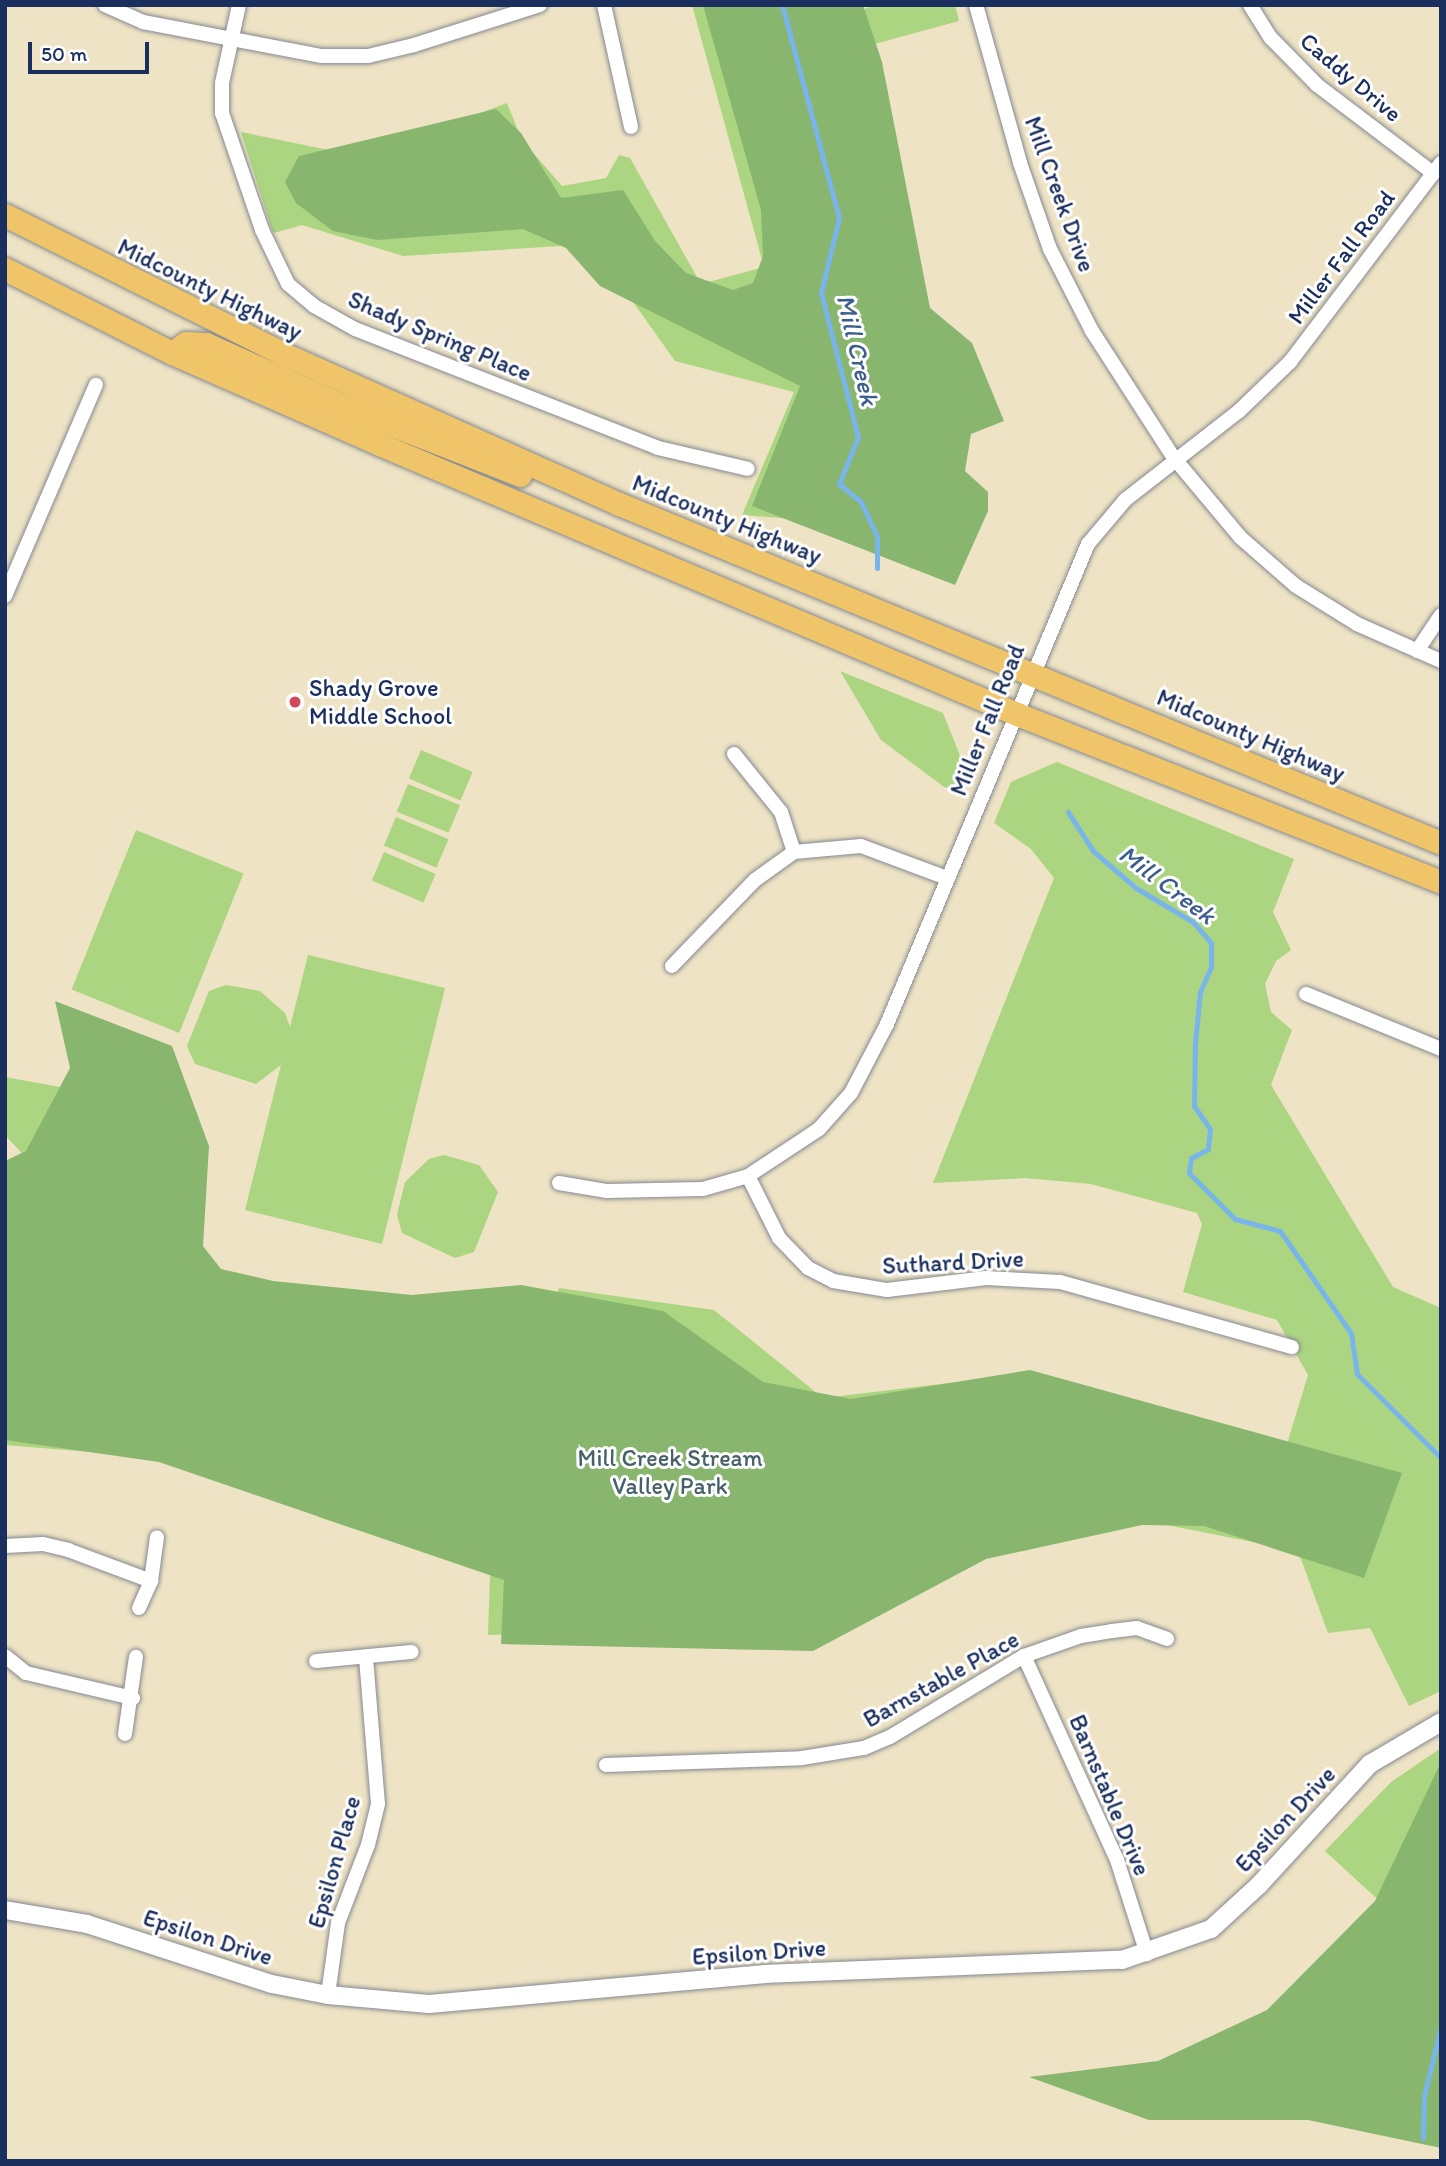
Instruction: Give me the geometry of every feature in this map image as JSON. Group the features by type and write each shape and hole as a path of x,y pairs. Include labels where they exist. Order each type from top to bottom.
{"main road":[{"name":"Midcounty Highway","path":"5,215 286,355 619,503 1441,843"},
{"path":"5,269 172,353 1017,714 1441,883"},
{"path":"172,353 186,343 206,344 344,406 589,502 619,503"}],"street":[{"path":"105,5 143,22 322,56 368,56 540,5"},
{"name":"Shady Spring Place","path":"239,5 222,83 222,113 234,156 288,284 314,306 355,329 658,448 748,469"},
{"path":"604,5 632,127"},
{"name":"Mill Creek Drive","path":"976,5 1020,163 1051,249 1092,331 1174,458 1241,538 1296,586 1357,624 1441,661"},
{"name":"Caddy Drive","path":"1250,5 1271,38 1317,85 1437,168"},
{"name":"Miller Fall Road","path":"559,1183 607,1191 671,1194 748,1176 819,1129 851,1093 887,1024 1017,714 1031,673 1088,544 1125,499 1174,458 1239,411 1290,362 1437,168"},
{"path":"5,596 96,385"},
{"path":"1416,651 1441,615"},
{"path":"734,754 781,812 794,852"},
{"path":"672,966 755,880 794,852 861,846 947,878"},
{"path":"1306,994 1441,1049"},
{"name":"Suthard Drive","path":"748,1176 779,1238 808,1268 833,1281 887,1290 986,1278 1060,1282 1292,1347"},
{"path":"139,1608 151,1581 156,1537"},
{"path":"5,1546 43,1544 68,1550 151,1581"},
{"name":"Barnstable Place","path":"606,1765 802,1758 864,1748 890,1737 1024,1656 1082,1636 1137,1628 1167,1639"},
{"path":"316,1661 412,1652"},
{"name":"Barnstable Drive","path":"1024,1656 1117,1860 1147,1954"},
{"path":"5,1657 26,1673 133,1698"},
{"path":"125,1734 133,1698 136,1657"},
{"name":"Epsilon Place","path":"328,1995 338,1923 368,1846 378,1804 366,1657"},
{"name":"Epsilon Drive","path":"5,1910 87,1924 272,1984 328,1995 429,2004 766,1974 1092,1963 1147,1954 1211,1929 1259,1885 1370,1764 1441,1722"}],"green space":[{"path":"692,5 835,5 839,16 878,5 955,5 959,21 849,51 934,346 975,419 912,569 832,522 742,515 794,392 675,361 592,244 403,256 302,225 274,233 272,230 241,132 363,157 507,103 522,140 562,186 606,178 619,155 630,158 701,284 764,267"},
{"path":"703,5 863,5 882,62 930,308 972,343 1004,421 971,434 965,471 988,492 988,511 955,585 752,506 800,386 600,286 566,248 523,229 377,240 333,231 296,203 285,182 299,156 496,109 521,133 561,198 623,190 655,241 686,273 733,290 753,283 763,256 761,210"},
{"path":"840,671 943,713 963,763 951,792 881,740"},
{"path":"421,750 473,772 460,800 409,779"},
{"name":"Mill Creek Stream Valley Park","path":"1057,762 1294,859 1273,912 1291,950 1276,961 1265,984 1271,1012 1292,1030 1271,1085 1393,1287 1441,1308 1441,1691 1409,1706 1370,1628 1328,1633 1298,1551 1065,1505 813,1620 488,1635 490,1574 318,1517 321,1510 164,1458 5,1445 5,1175 32,1164 5,1135 5,1077 197,1112 160,1340 533,1397 559,1288 714,1310 823,1398 1032,1373 1286,1447 1308,1375 1277,1320 1183,1292 1202,1224 1197,1213 1091,1184 1025,1178 933,1183 1054,878 1031,849 994,823 1011,782"},
{"path":"408,784 460,805 449,833 397,812"},
{"path":"396,817 448,839 436,868 384,846"},
{"path":"136,830 244,873 179,1033 72,989"},
{"path":"384,852 436,874 423,902 372,881"},
{"path":"308,955 445,988 382,1244 245,1210 281,1065 256,1084 195,1064 187,1046 209,991 226,985 260,991 285,1013 290,1027"},
{"name":"Mill Creek Stream Valley Park","path":"55,1001 172,1046 209,1146 203,1246 221,1269 273,1281 412,1295 521,1285 663,1311 763,1382 851,1399 1030,1370 1402,1473 1364,1578 1204,1526 1142,1525 986,1559 813,1651 501,1644 504,1580 159,1462 5,1440 5,1161 26,1151 70,1068"},
{"path":"444,1155 479,1165 498,1192 474,1252 455,1258 402,1233 397,1215 405,1182 429,1159"},
{"path":"1441,1748 1441,2134 1386,1907 1325,1851 1391,1782"},
{"path":"1441,1762 1441,2148 1308,2120 1149,2120 1029,2077 1158,2061 1267,2010 1375,1901"}],"waterway":[{"name":"Mill Creek","path":"782,5 839,218 821,293 858,437 839,484 861,502 877,537 877,568"},
{"name":"Mill Creek","path":"1068,812 1093,851 1136,888 1193,922 1211,943 1211,967 1200,992 1195,1043 1194,1106 1210,1129 1208,1149 1191,1158 1189,1173 1235,1219 1280,1231 1351,1333 1357,1374 1441,1458"},
{"name":"Mill Creek","path":"1423,2138 1424,2096 1441,2026"}],"place":[{"name":"Shady Grove Middle School","path":"295,702"}]}
